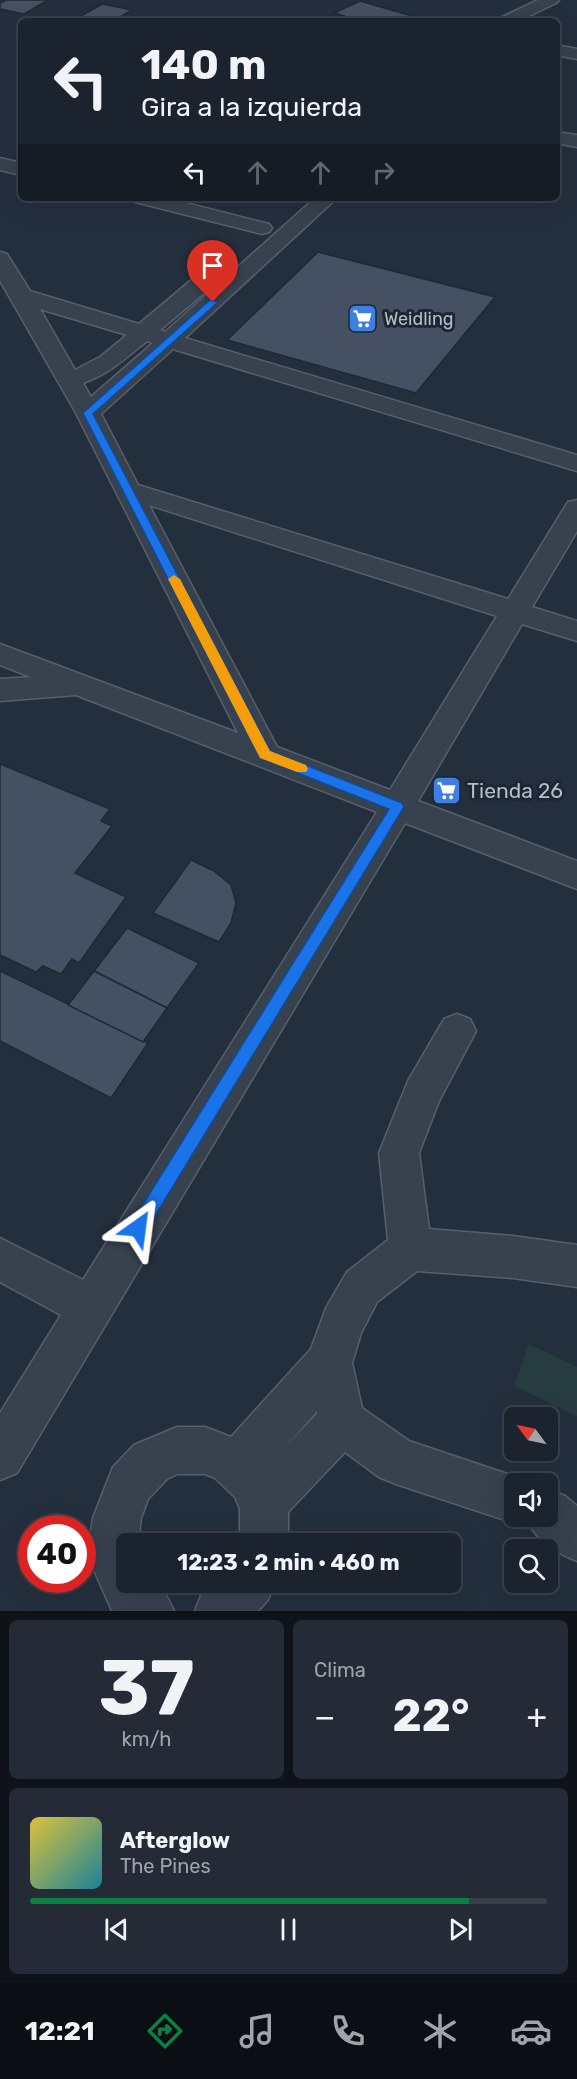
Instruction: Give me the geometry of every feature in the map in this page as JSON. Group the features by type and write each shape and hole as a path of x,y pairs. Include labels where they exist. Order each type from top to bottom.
{"street":[{"path":"512,18 551,0"},
{"path":"560,51 577,54"},
{"path":"560,138 577,141"},
{"path":"0,164 18,168"},
{"path":"68,380 92,372 108,362 266,225 156,201"},
{"path":"88,413 171,341 324,201"},
{"path":"0,258 88,413 265,754"},
{"path":"22,296 577,463"},
{"path":"128,490 514,610 577,632"},
{"path":"0,1456 577,508"},
{"path":"0,654 577,875"},
{"path":"0,690 82,685"},
{"path":"410,1249 399,1153 422,1094 457,1031"},
{"path":"238,1464 329,1363 342,1324 362,1287 410,1249 513,1257 577,1266"},
{"path":"0,1259 90,1307"},
{"path":"329,1363 342,1422 396,1460 504,1496"},
{"path":"263,1524 342,1422"},
{"path":"134,1606 117,1571 112,1542 120,1501 127,1487 145,1466 176,1451 192,1448 217,1452 238,1464 249,1476 263,1524"},
{"path":"558,1521 577,1537"},
{"path":"220,1611 227,1608 240,1593"}],"green space":[{"path":"529,1344 577,1367 577,1416 514,1386"}],"building":[{"path":"6,0 48,0 24,14 0,9 0,3"},
{"path":"360,1 419,18 351,18 334,13"},
{"path":"102,4 132,10 118,18 77,18"},
{"name":"Weidling","path":"318,252 495,297 416,393 227,340"},
{"path":"0,764 110,809 101,821 112,826 75,873 126,897 79,963 72,959 61,974 43,966 36,972 0,955"},
{"path":"191,860 214,871 231,885 236,903 231,923 219,942 153,913"},
{"path":"127,928 199,963 167,1008 94,971"},
{"path":"0,971 148,1043 111,1098 0,1041"},
{"path":"94,971 167,1008 143,1042 68,1005"}],"slow traffic":[{"path":"174,579 265,754 302,769"}],"place":[{"name":"Weidling","path":"363,319"},
{"name":"Tienda 26","path":"446,790"}],"route":[{"path":"138,1228 397,807 265,754 88,413 213,302"}]}
